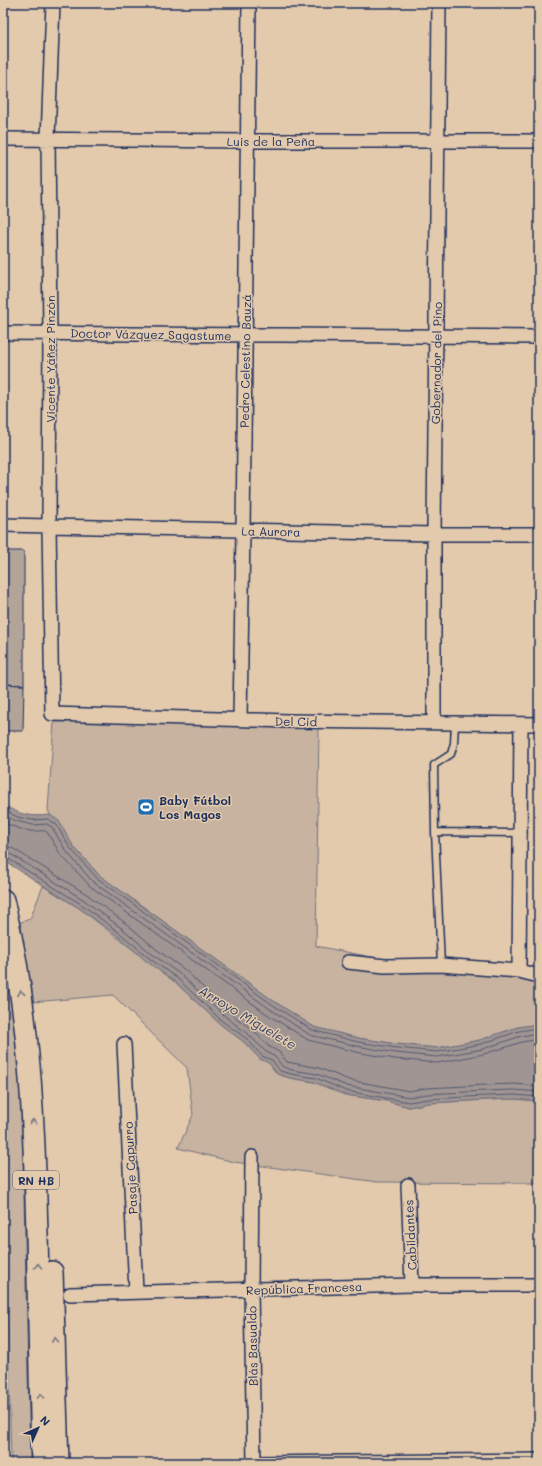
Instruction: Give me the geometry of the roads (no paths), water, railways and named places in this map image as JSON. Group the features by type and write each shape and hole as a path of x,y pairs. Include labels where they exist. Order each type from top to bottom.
{"highway":[{"name":"RN HB","path":"3,900 17,964 24,1008 29,1057 35,1156 42,1463"},
{"path":"35,1156 44,1186 51,1244 58,1463"}],"street":[{"name":"Vicente Yáñez Pinzón","path":"52,714 49,526 50,333 48,139 53,3"},
{"name":"Pedro Celestino Bauzá","path":"240,719 249,3"},
{"name":"Gobernador del Pino","path":"434,723 434,534 439,3"},
{"name":"Luis de la Peña","path":"3,139 539,141"},
{"name":"Doctor Vázquez Sagastume","path":"3,333 539,337"},
{"name":"La Aurora","path":"3,525 243,531 539,534"},
{"name":"Del Cid","path":"52,714 455,724 539,724"},
{"path":"520,724 520,971"},
{"path":"348,962 385,966 441,965 520,971 539,976"},
{"name":"Pasaje Capurro","path":"124,1044 136,1291"},
{"name":"Blás Basualdo","path":"252,1157 251,1290 254,1463"},
{"name":"Cabildantes","path":"408,1185 412,1285"},
{"name":"República Francesa","path":"70,1294 136,1291 251,1290 412,1285 539,1285"},
{"path":"254,1463 539,1460"}],"lane":[{"path":"441,965 435,832 434,765 451,754 454,743 455,724"},
{"path":"435,832 520,833"}],"water":[{"name":"Arroyo Miguelete","path":"3,805 25,814 36,816 50,815 59,821 73,846 99,875 275,1002 314,1027 358,1038 437,1048 480,1040 518,1027 539,1024 539,1101 514,1099 487,1100 428,1103 409,1107 387,1101 345,1095 314,1082 277,1074 269,1063 260,1059 244,1042 220,1024 175,982 146,961 119,937 79,908 3,860"}],"place":[{"name":"Baby Fútbol Los Magos","path":"146,807"}]}
